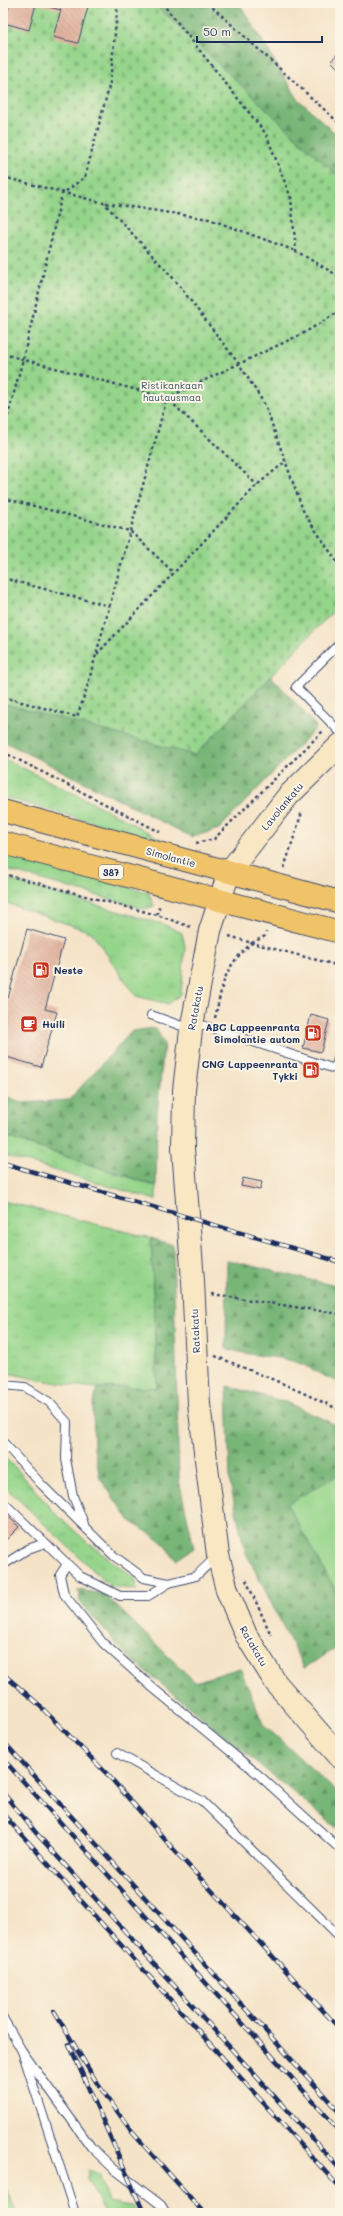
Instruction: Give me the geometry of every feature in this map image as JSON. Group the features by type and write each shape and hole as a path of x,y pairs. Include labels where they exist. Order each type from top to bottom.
{"main road":[{"name":"Lavolankatu","path":"229,872 288,796 340,745"},
{"name":"Simolantie","path":"3,811 340,902"},
{"name":"387","path":"3,843 340,932"},
{"name":"Ratakatu","path":"229,872 210,931 191,1026 184,1090 183,1148 193,1281 199,1404 218,1555 227,1590 246,1635 276,1683 340,1757"}],"lane":[{"path":"340,643 296,687 340,732"},
{"path":"151,1015 191,1026 213,1028 335,1069 340,1052"},
{"path":"3,1385 25,1387 49,1402 67,1422 66,1459 73,1496 85,1527"},
{"path":"3,1442 114,1556 144,1578 169,1583"},
{"path":"3,1502 80,1576 120,1596 148,1596 169,1583 196,1576 218,1555"},
{"path":"3,1565 28,1549 46,1543"},
{"path":"67,1564 60,1575 64,1594 103,1644 153,1688 260,1776 340,1849"},
{"path":"117,1753 202,1800 340,1937"},
{"path":"3,2018 22,2051 91,2147 114,2169 161,2205 166,2213"},
{"path":"22,2051 75,2213"}],"path":[{"path":"3,434 23,359 62,194 85,177 110,83 118,3"},
{"path":"162,3 266,134 291,198 296,251"},
{"path":"208,3 340,124"},
{"path":"3,177 62,194 104,203 209,219 296,251 340,277"},
{"path":"104,203 174,279 239,364 265,405 304,513 340,565"},
{"path":"3,697 77,717 167,398 304,333 340,311"},
{"path":"3,354 167,398 257,485"},
{"path":"96,654 257,485 286,461"},
{"path":"3,498 130,531 174,573"},
{"path":"3,578 109,606"},
{"path":"192,844 214,839 331,723"},
{"path":"3,752 165,835"},
{"path":"3,874 210,931"},
{"path":"213,1028 225,974 236,957 252,943 340,966"},
{"path":"209,1301 209,1293 340,1314"},
{"path":"212,1362 212,1354 340,1410"},
{"path":"243,1572 273,1640"}],"green space":[{"name":"Ristikankaan hautausmaa","path":"3,3 153,3 340,178 340,604 195,755 3,703"},
{"path":"153,3 239,3 298,99 340,138 340,178"},
{"path":"271,676 317,727 219,829 192,837 3,741 3,703 195,755"},
{"path":"3,758 117,815 169,844 3,797"},
{"path":"3,853 148,892 154,906 145,909 3,869"},
{"path":"3,878 165,925 182,933 185,947 181,994 168,1004 136,996 91,932 3,902"},
{"path":"156,1028 164,1044 157,1114 156,1186 3,1136 3,1095 23,1103 69,1100 132,1031"},
{"path":"3,1136 156,1186 156,1200 3,1155"},
{"path":"3,1201 151,1238 157,1388 96,1388 49,1382 3,1372"},
{"path":"151,1238 173,1245 179,1480 194,1548 176,1560 161,1541 129,1520 100,1478 94,1449 93,1405 98,1388 157,1388"},
{"path":"227,1260 340,1287 340,1381 327,1377 296,1362 226,1348"},
{"path":"227,1386 286,1402 340,1427 340,1474 287,1504 340,1598 340,1646 304,1668 245,1551 230,1483"},
{"path":"3,1456 18,1470 53,1511 87,1542 134,1578 137,1590 110,1586 3,1485"},
{"path":"340,1474 340,1598 287,1504"},
{"path":"78,1590 104,1594 195,1682 240,1668 263,1724 340,1795 340,1831 125,1654 80,1602"},
{"path":"88,2170 99,2174 109,2202 132,2206 136,2213 104,2213 87,2179"},
{"path":"3,2180 16,2213 3,2213"}],"building":[{"path":"10,3 89,3 78,43 53,37 61,10 36,4 29,30 4,23"},
{"path":"340,51 340,70 331,61"},
{"path":"27,929 64,940 45,1009 57,1012 41,1067 3,1056 3,996 8,998"},
{"path":"311,1015 329,1020 321,1052 303,1048"},
{"path":"243,1178 262,1182 260,1190 241,1186"},
{"path":"3,1511 19,1527 3,1543"}],"railway":[{"path":"3,1163 340,1262"},
{"path":"3,1674 37,1703 108,1775 175,1851 340,2029"},
{"path":"3,1741 340,2113"},
{"path":"3,1759 340,2131"},
{"path":"3,1793 37,1834 340,2169"},
{"path":"3,1814 340,2188"},
{"path":"54,2011 97,2083 132,2132 204,2213"},
{"path":"69,2044 144,2213"}],"place":[{"name":"Neste","path":"41,970"},
{"name":"Huili","path":"29,1024"},
{"name":"ABC Lappeenranta Simolantie autom","path":"313,1033"},
{"name":"CNG Lappeenranta Tykki","path":"311,1070"}]}
